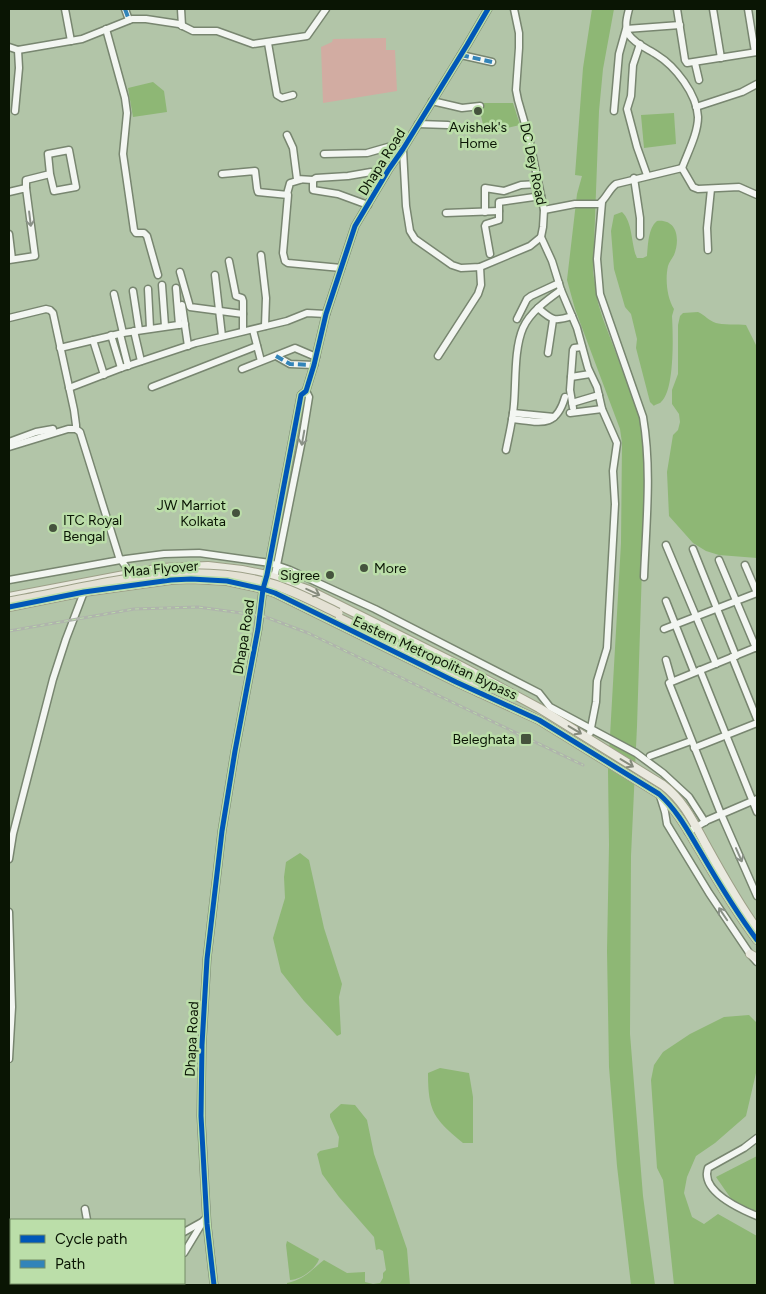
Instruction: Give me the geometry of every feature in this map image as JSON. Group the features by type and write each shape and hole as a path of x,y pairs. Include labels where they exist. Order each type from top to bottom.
{"highway":[{"name":"Maa Flyover","path":"9,604 133,578 202,573 244,578 297,593 460,678 479,692"},
{"name":"Maa Flyover","path":"339,616 452,669 486,681"}],"main road":[{"name":"Eastern Metropolitan Bypass","path":"9,597 166,567 208,566 270,576 309,590 413,641 539,708 654,779 676,796 696,827 733,893 757,929"},
{"name":"Eastern Metropolitan Bypass","path":"9,604 154,581 191,578 227,581 263,589 539,720 659,794"},
{"path":"659,794 674,810 734,908 757,940"}],"street":[{"path":"65,9 71,41"},
{"path":"125,9 129,20"},
{"path":"181,9 182,26"},
{"path":"9,48 18,50 82,39 129,20 146,19 182,26 193,31 217,31 232,35 248,43 268,42 307,36 326,9"},
{"name":"Dhapa Road","path":"214,1285 205,1219 200,1083 207,959 222,831 235,751 258,629 263,589 270,576 270,562 301,395 306,391 326,314 355,226 488,9"},
{"name":"DC Dey Road","path":"514,9 519,40 516,90 544,210 541,237"},
{"path":"614,111 619,54 626,29 628,9"},
{"path":"677,9 687,63 756,52 748,9"},
{"path":"714,9 721,58"},
{"path":"626,29 680,25"},
{"path":"106,29 125,98 127,113 123,154 134,230 136,233 144,233 147,236 158,274"},
{"path":"626,29 634,40 671,66 687,86 696,107 698,117 696,128 682,168"},
{"path":"268,42 277,95 282,98 293,95"},
{"path":"640,44 634,65 631,96 627,109 647,175"},
{"path":"15,111 18,50"},
{"path":"461,55 492,62"},
{"path":"696,63 699,80"},
{"path":"696,107 733,95 757,84"},
{"path":"432,101 462,108 480,106"},
{"path":"418,124 448,125"},
{"path":"287,135 293,148 297,179 300,180"},
{"path":"324,154 367,153 388,147 403,150 408,224 415,239 452,265 461,268 480,266 530,246 541,237 552,261 560,287 577,328 590,374 597,386 602,408 618,446 613,471 615,504 606,648 597,681 596,702 590,739"},
{"path":"69,150 76,187 54,191 50,174 48,154 69,150"},
{"path":"644,577 649,476 645,428 643,417 600,294 597,259 600,203 610,188 616,184 634,178 682,168"},
{"path":"682,168 693,186 698,189 739,187 757,195"},
{"path":"222,174 256,171 256,188 258,192 287,194"},
{"path":"341,268 285,261 283,253 287,194 290,183 300,180 371,172 385,176"},
{"path":"9,234 10,260 34,256 26,180 50,174"},
{"path":"634,178 640,218 640,236"},
{"path":"313,180 313,190 338,194 368,204"},
{"path":"485,212 485,188 504,192 521,185 538,184"},
{"path":"9,192 26,188"},
{"path":"708,250 707,228 711,189"},
{"path":"490,254 485,226 499,220 499,202 541,196"},
{"path":"544,210 575,204 600,203"},
{"path":"446,213 499,211"},
{"path":"262,255 266,298 265,326"},
{"path":"229,261 236,296 243,299 243,332"},
{"path":"438,356 478,294 481,286 480,266"},
{"path":"180,272 190,307 243,314"},
{"path":"215,275 222,336"},
{"path":"162,285 165,326"},
{"path":"506,450 512,416 521,333 527,321 538,308 560,287"},
{"path":"517,319 530,296 560,287"},
{"path":"176,288 188,346"},
{"path":"148,289 150,328"},
{"path":"133,291 141,361"},
{"path":"114,294 125,367"},
{"path":"182,306 182,324"},
{"path":"538,308 553,320 572,316"},
{"path":"9,318 50,310 53,313 76,427"},
{"path":"69,388 141,361 222,336 293,320 307,313 326,314"},
{"path":"548,353 553,320"},
{"path":"60,348 136,330 182,324"},
{"path":"252,330 261,362"},
{"path":"111,336 125,367"},
{"path":"93,340 104,375"},
{"path":"152,387 257,346"},
{"path":"572,408 571,377 573,348 582,347"},
{"path":"242,369 295,348 316,357"},
{"path":"276,356 290,364 314,365"},
{"path":"571,377 590,374"},
{"path":"270,576 277,565 302,440 309,397 306,391"},
{"path":"572,408 598,395"},
{"path":"512,416 554,418 562,408 565,397"},
{"path":"572,408 602,408"},
{"path":"9,442 36,432 67,425 83,431 122,560 129,573"},
{"path":"9,447 76,427"},
{"path":"666,545 716,664"},
{"path":"693,549 757,721 694,748"},
{"path":"9,580 164,554 199,553 270,562 375,609 539,693 550,707 636,753 663,773 689,796 705,822"},
{"path":"719,560 756,648 669,683 721,814 757,896"},
{"path":"664,630 757,593 745,565"},
{"path":"9,859 13,834 53,679 66,638 84,592"},
{"path":"666,601 755,800 757,812"},
{"path":"666,660 672,681"},
{"path":"650,756 691,741"},
{"path":"659,794 667,824 709,893 757,962"},
{"path":"688,832 721,814 755,800"},
{"path":"9,912 12,1007 9,1059"},
{"path":"757,1138 744,1148 708,1168 707,1176 713,1189 742,1209 757,1216"},
{"path":"85,1210 87,1219"},
{"path":"185,1231 205,1219"},
{"path":"185,1251 205,1219"}],"shaded area":[{"path":"592,9 614,9 603,69 599,111 593,272 598,303 603,319 642,422 647,471 631,856 630,1034 643,1196 655,1285 631,1285 617,1166 609,1067 607,951 608,771 621,543 622,443 620,429 575,309 567,280 577,194 582,176 575,175 583,68"},
{"path":"386,38 386,50 395,50 397,91 323,103 321,47 332,42 333,39"},
{"path":"153,82 164,91 167,112 133,117 128,88"},
{"path":"481,103 513,103 520,125 485,133 481,116"},
{"path":"674,113 676,144 644,148 641,115"},
{"path":"622,212 626,216 630,228 637,258 647,256 650,233 657,221 669,223 676,232 677,237 676,249 667,271 668,294 674,309 672,316 673,348 671,374 666,396 654,406 650,402 636,348 637,339 631,314 625,307 614,269 611,231 614,215"},
{"path":"698,312 716,323 746,325 757,347 757,558 719,555 706,551 693,543 669,516 667,472 673,435 678,430 680,422 679,414 672,404 672,390 678,374 678,325 680,316 683,313"},
{"path":"300,853 309,860 324,928 342,984 339,997 341,1034 337,1036 304,1001 281,972 273,938 285,898 284,877 286,862"},
{"path":"749,1015 757,1023 756,1073 746,1116 715,1143 696,1156 687,1177 684,1193 692,1217 704,1224 718,1214 757,1236 757,1285 674,1285 663,1180 657,1168 651,1080 654,1065 663,1052 690,1034 724,1017"},
{"path":"440,1068 469,1073 473,1097 473,1143 463,1143 439,1121 431,1106 428,1073"},
{"path":"341,1104 355,1105 367,1120 374,1154 407,1249 410,1285 287,1285 287,1283 307,1274 324,1260 347,1273 365,1272 365,1282 373,1284 380,1283 386,1270 383,1251 376,1250 374,1237 339,1197 322,1174 317,1154 320,1151 338,1147 339,1137 330,1114"},
{"path":"757,1156 757,1219 741,1213 716,1177"},
{"path":"287,1241 319,1259 311,1270 294,1280 290,1280"}],"railway":[{"path":"9,631 134,609 198,607 263,616 308,633 583,765"}],"marked path":[{"path":"125,9 129,20"},
{"path":"461,55 492,62"},
{"path":"276,356 290,364 314,365"}],"cycle path":[{"path":"214,1285 207,1224 201,1116 202,1045 207,959 222,831 235,751 258,629 263,589 301,395 306,391 326,314 355,226 488,9"},
{"path":"9,607 84,592 171,580 227,581 275,593 456,682 539,720 659,794 682,821 727,897 757,940"}],"place":[{"name":"Avishek's Home","path":"478,111"},
{"name":"JW Marriot Kolkata","path":"236,513"},
{"name":"ITC Royal Bengal","path":"53,528"},
{"name":"More","path":"364,568"},
{"name":"Sigree","path":"330,575"},
{"name":"Beleghata","path":"526,739"}]}
